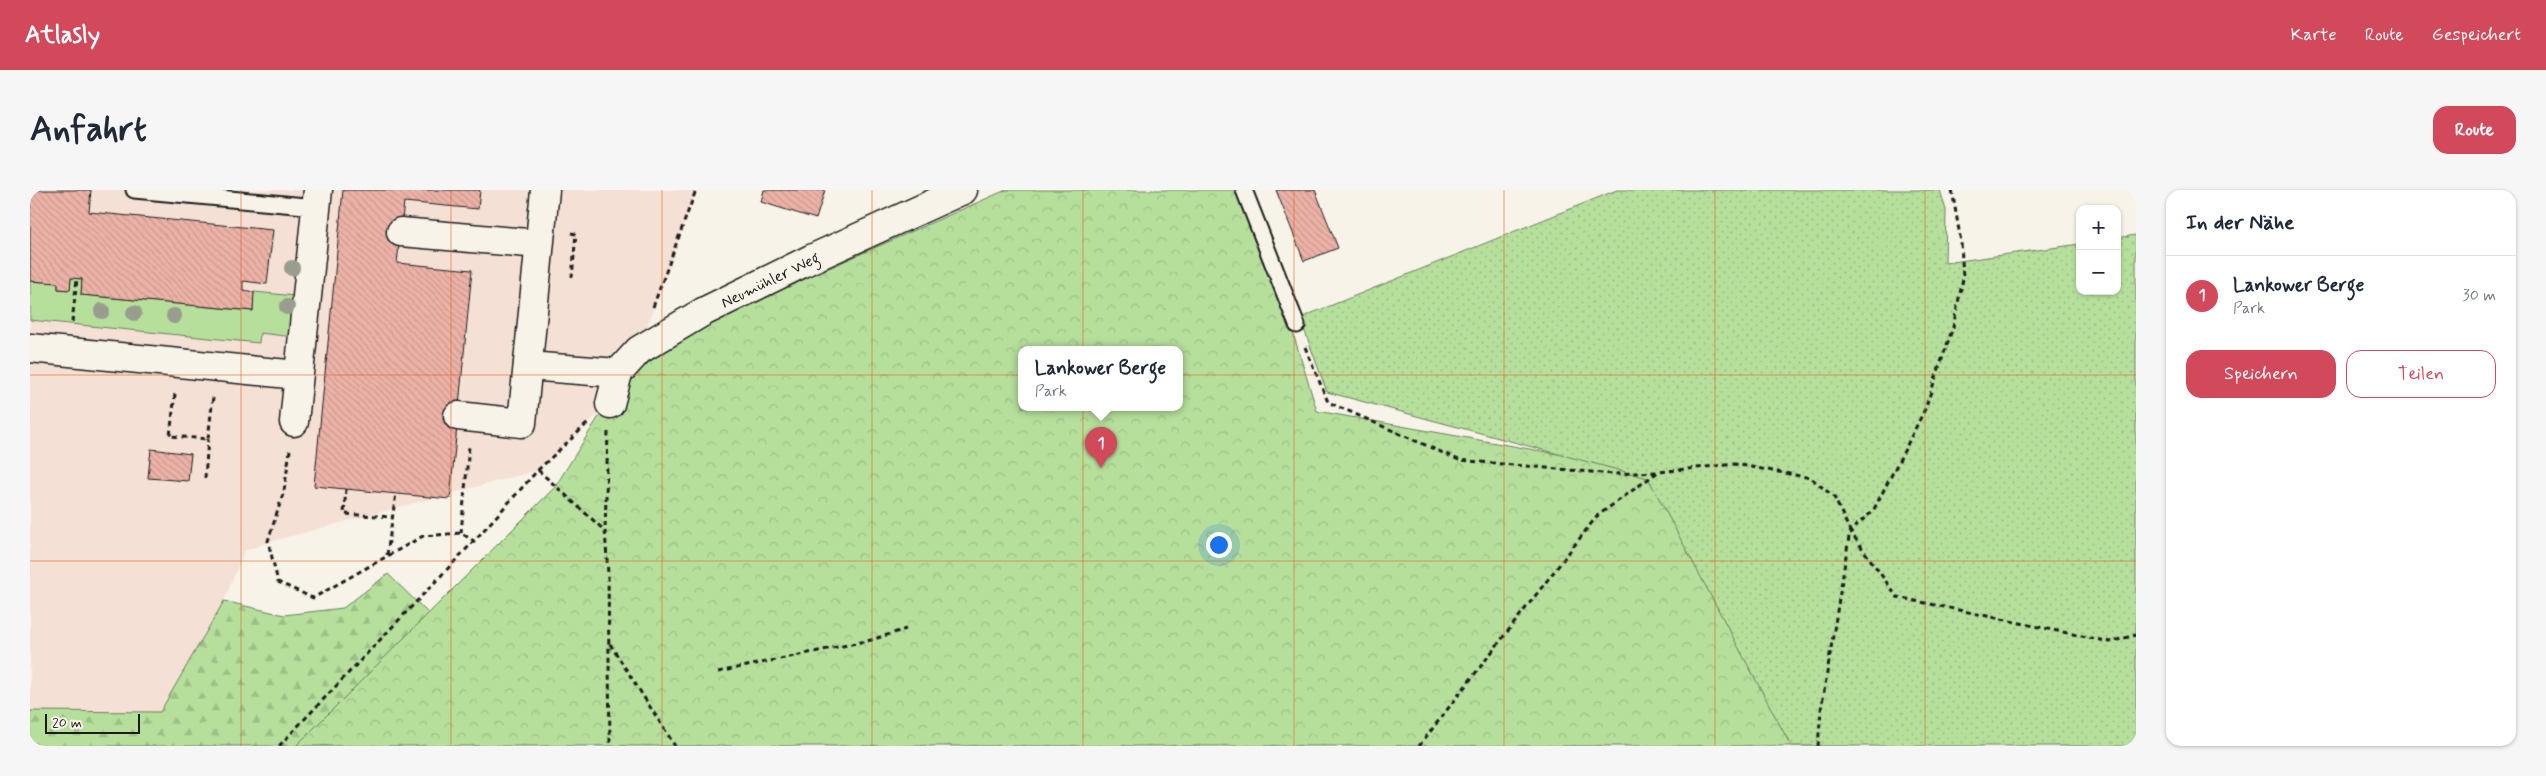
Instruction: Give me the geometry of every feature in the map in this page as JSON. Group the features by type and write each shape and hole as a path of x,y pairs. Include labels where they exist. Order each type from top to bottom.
{"street":[{"path":"465,417 522,423 545,190"},
{"name":"Neumühler Weg","path":"610,404 618,373 639,350 728,300 947,193"},
{"path":"294,422 317,199"},
{"path":"401,232 539,244"},
{"path":"30,348 298,375"},
{"path":"528,366 618,373"}],"lane":[{"path":"134,190 317,199"},
{"path":"1244,190 1297,326"}],"path":[{"path":"639,350 696,190"},
{"path":"1818,746 1821,710 1850,531 1873,511 1926,409 1953,326 1963,279 1961,242 1952,190"},
{"path":"69,352 77,279"},
{"path":"1297,326 1328,402 1459,460 1613,474 1658,472 1735,464 1812,478 1834,497 1850,531 1897,597 2110,642 2136,635"},
{"path":"178,363 170,436 208,439"},
{"path":"205,478 217,367"},
{"path":"280,746 474,541 538,470 610,404"},
{"path":"610,404 605,530 610,746"},
{"path":"461,533 465,417"},
{"path":"294,422 284,491 268,541 278,582 313,598 423,536 461,533 474,541"},
{"path":"538,470 605,530"},
{"path":"1418,746 1597,516 1658,472"},
{"path":"346,489 344,514 392,517"},
{"path":"386,556 396,494"},
{"path":"718,672 871,640 906,629"},
{"path":"609,644 675,746"}],"shaded area":[{"path":"30,190 696,190 639,350 600,412 538,470 269,542 244,551 224,601 160,712 30,714"}],"green space":[{"path":"1006,190 1240,190 1268,252 1317,411 1658,472 1818,746 296,746 555,487 623,378 731,311"},
{"path":"1617,190 1940,190 1946,210 1945,263 2076,245 2076,295 2121,295 2121,237 2136,235 2136,746 1791,746 1648,478 1327,392 1300,318"},
{"path":"71,278 82,279 81,295 252,311 254,292 306,297 302,338 260,333 259,343 30,320 30,281 58,283 58,289 70,290"},
{"path":"388,574 430,615 384,746 30,746 30,711 160,712 224,601 284,615 343,608"}],"building":[{"path":"30,190 91,190 89,212 273,230 267,284 243,281 243,290 254,292 253,311 81,295 82,279 71,278 70,290 58,289 58,283 30,281"},
{"path":"343,190 480,190 478,209 404,202 397,263 472,270 450,499 314,486"},
{"path":"764,190 825,190 816,219 761,202"},
{"path":"1276,190 1315,190 1338,248 1304,261"},
{"path":"151,449 191,454 188,481 148,478"}],"place":[{"name":"Lankower Berge","path":"1101,468"}]}
